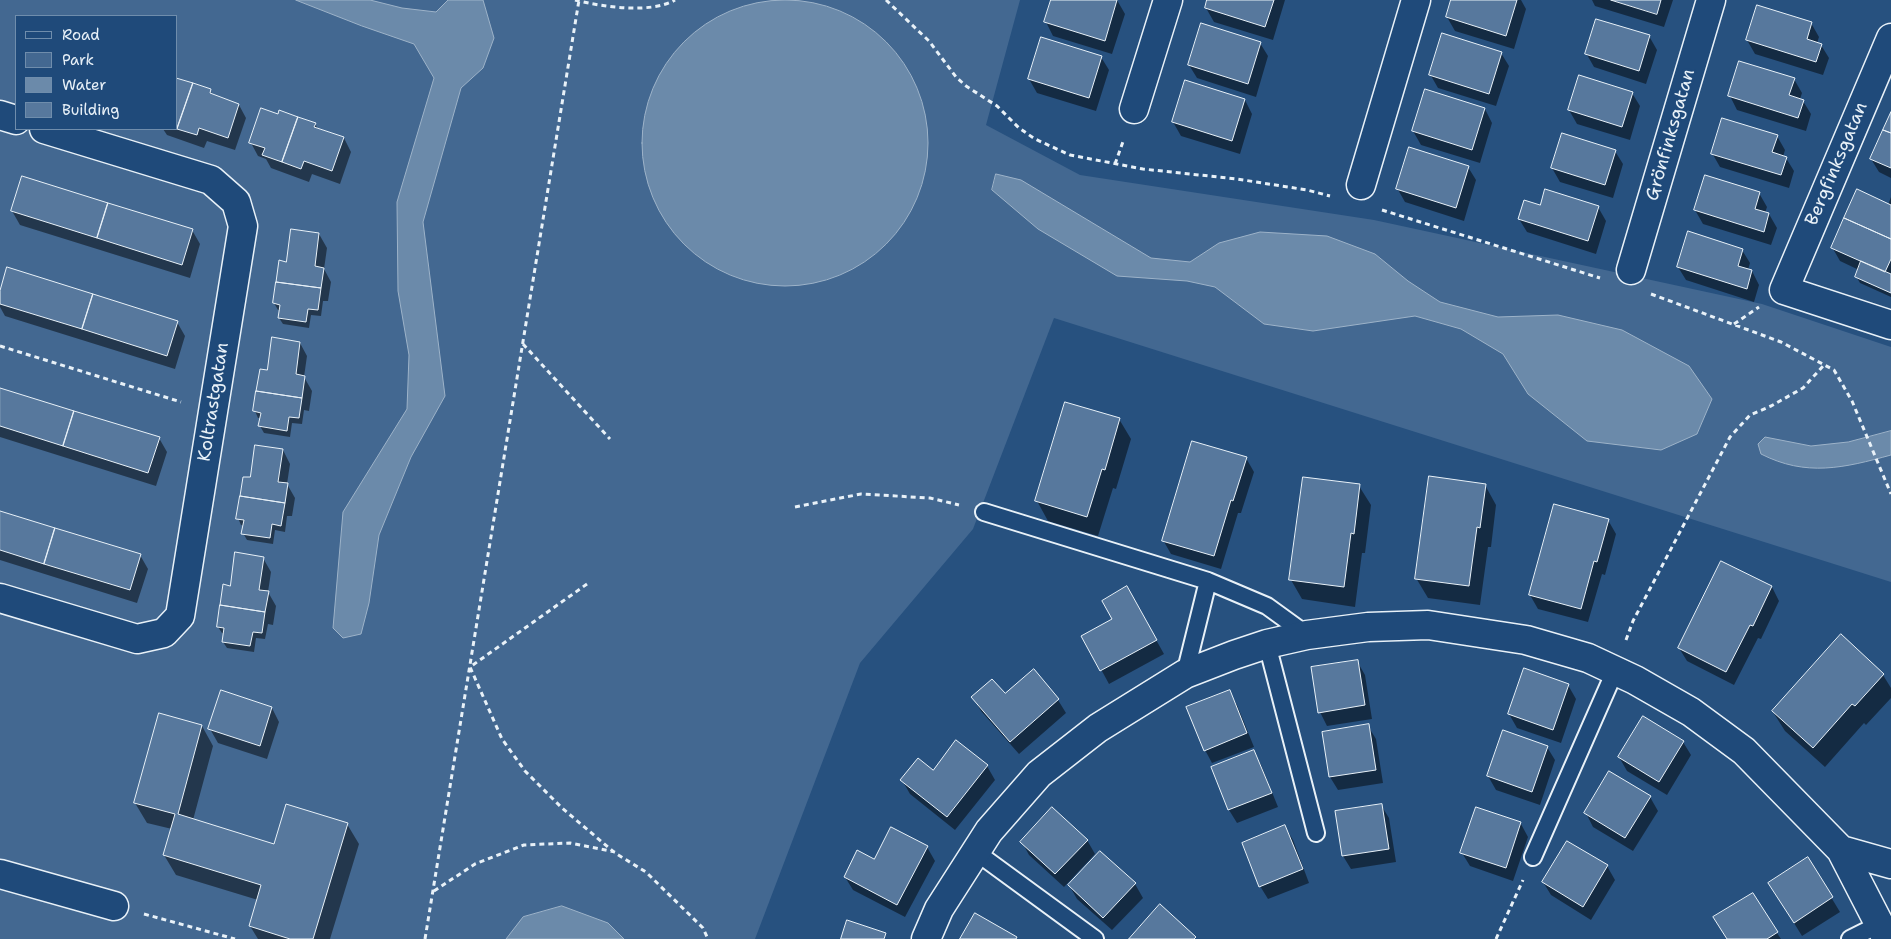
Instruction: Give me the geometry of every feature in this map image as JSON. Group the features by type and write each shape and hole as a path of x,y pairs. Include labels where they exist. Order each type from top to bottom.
{"street":[{"path":"1134,109 1168,0"},
{"path":"1361,185 1416,0"},
{"name":"Grönfinksgatan","path":"1632,270 1710,0"},
{"name":"Bergfinksgatan","path":"1891,38 1784,290 1891,325"},
{"path":"0,115 15,120"},
{"name":"Koltrastgatan","path":"0,598 137,639 164,633 180,616 243,226 236,202 211,180 47,130"},
{"path":"926,939 939,909 989,831 1039,774 1098,728 1185,674 1267,644 1307,635 1368,627 1428,625 1526,640 1588,658 1691,712 1744,751 1841,850 1884,932"},
{"path":"1841,850 1891,864"},
{"path":"0,874 114,906"}],"lane":[{"path":"984,512 1208,581 1266,606 1307,635"},
{"path":"1185,674 1208,581"},
{"path":"1267,644 1316,834"},
{"path":"1533,857 1615,671"},
{"path":"976,852 1096,939"},
{"path":"1850,939 1884,932"}],"path":[{"path":"425,939 578,0 604,5 648,8 661,6 675,0"},
{"path":"523,343 610,439"},
{"path":"0,346 213,412"},
{"path":"1615,671 1633,621 1730,437 1750,415 1771,406 1803,388 1824,365"},
{"path":"1852,401 1891,494"},
{"path":"795,507 861,494 930,498 984,512"},
{"path":"470,667 587,584"},
{"path":"470,667 502,739 526,771 562,808 615,853 646,872 703,928 708,939"},
{"path":"433,891 475,864 524,845 570,843 615,853"},
{"path":"1496,939 1533,857"},
{"path":"114,906 235,939"}],"green space":[{"path":"0,0 1020,0 986,125 1080,175 1374,220 1762,304 1891,347 1891,582 1054,318 973,529 860,663 755,939 0,939"}],"water":[{"path":"296,0 370,0 402,8 436,12 448,0 483,0 494,38 483,68 461,88 423,222 445,396 411,457 379,535 369,603 361,634 343,638 333,628 343,512 407,409 409,355 398,291 397,202 434,78 414,44"},
{"path":"771,0 799,0 827,6 853,17 876,32 896,52 911,75 922,101 928,129 926,171 911,211 896,234 876,254 853,269 827,280 799,286 771,286 743,280 717,269 694,254 674,234 659,211 648,185 642,157 642,129 648,101 659,75 674,52 694,32 717,17 743,6"},
{"path":"996,174 1021,180 1151,258 1190,262 1219,243 1260,232 1327,236 1375,254 1408,281 1440,302 1498,317 1558,315 1622,330 1689,366 1712,399 1697,434 1661,450 1587,441 1528,394 1503,354 1461,329 1415,316 1313,331 1264,324 1215,287 1187,281 1117,276 1038,229 992,190"},
{"path":"1891,431 1891,455 1857,464 1825,468 1794,466 1778,461 1761,454 1758,444 1765,437 1811,446 1848,442"},
{"path":"562,906 608,923 624,939 506,939 523,917"}],"building":[{"path":"1051,0 1117,0 1105,41 1044,22"},
{"path":"1207,0 1274,0 1265,27 1205,8"},
{"path":"1451,0 1517,0 1506,36 1446,17"},
{"path":"1611,0 1661,0 1657,14"},
{"path":"1757,5 1812,22 1807,39 1822,44 1816,62 1746,40"},
{"path":"1596,19 1650,35 1639,71 1585,54"},
{"path":"1201,23 1261,42 1248,84 1188,65"},
{"path":"1442,33 1502,52 1489,94 1429,75"},
{"path":"1041,37 1102,56 1089,98 1028,79"},
{"path":"1739,61 1795,78 1789,95 1804,100 1798,118 1728,96"},
{"path":"1579,75 1633,92 1622,127 1568,110"},
{"path":"178,79 193,83 178,126"},
{"path":"1185,80 1245,99 1232,141 1172,122"},
{"path":"193,83 211,89 210,93 239,104 228,138 199,128 197,135 178,129"},
{"path":"1425,89 1485,108 1472,150 1412,131"},
{"path":"261,108 278,114 279,110 298,117 282,162 262,155 265,148 249,143"},
{"path":"1891,112 1891,133 1883,130"},
{"path":"298,117 316,123 314,127 344,137 332,171 304,161 301,169 282,162"},
{"path":"1722,118 1778,135 1772,152 1787,157 1781,175 1711,154"},
{"path":"1883,130 1891,133 1891,168 1870,159"},
{"path":"1562,133 1616,150 1605,185 1551,168"},
{"path":"1409,147 1469,166 1456,208 1396,189"},
{"path":"1705,175 1760,192 1755,209 1769,213 1764,232 1694,210"},
{"path":"22,176 108,203 97,238 11,211"},
{"path":"1545,189 1599,206 1588,241 1518,219 1524,200 1540,205"},
{"path":"1857,189 1891,205 1891,239 1844,218"},
{"path":"108,203 193,229 182,265 97,238"},
{"path":"1844,218 1891,239 1891,259 1885,272 1831,248"},
{"path":"291,229 319,233 315,266 324,268 321,288 276,282 279,260 286,262"},
{"path":"1688,231 1743,249 1738,266 1752,270 1747,289 1677,267"},
{"path":"1861,261 1891,274 1891,293 1855,277"},
{"path":"7,267 93,294 82,329 0,304 0,291"},
{"path":"276,282 321,288 318,310 308,309 306,322 278,318 280,305 273,303"},
{"path":"93,294 178,321 167,356 82,329"},
{"path":"272,337 300,342 296,374 305,376 302,398 256,391 260,369 267,370"},
{"path":"0,388 74,411 63,446 0,426"},
{"path":"256,391 302,398 299,418 289,417 287,431 258,426 261,413 253,411"},
{"path":"1065,402 1120,418 1105,470 1102,469 1087,517 1035,501"},
{"path":"74,411 160,437 148,473 63,446"},
{"path":"1192,441 1247,457 1233,501 1231,500 1214,556 1162,541"},
{"path":"255,445 283,449 278,482 288,483 285,503 240,496 243,477 250,477"},
{"path":"1429,476 1486,484 1480,528 1477,527 1469,586 1415,579"},
{"path":"1303,477 1360,484 1354,534 1351,533 1344,587 1289,580"},
{"path":"240,496 285,503 281,526 272,524 270,538 241,534 244,520 236,519"},
{"path":"1554,504 1609,519 1597,562 1594,561 1581,609 1529,595"},
{"path":"0,511 55,528 44,564 0,550"},
{"path":"55,528 141,554 130,590 44,564"},
{"path":"235,552 264,557 259,590 269,591 265,612 220,605 223,584 230,586"},
{"path":"1721,561 1772,586 1753,626 1750,625 1726,672 1678,648"},
{"path":"1127,586 1157,640 1100,671 1081,636 1112,619 1102,601"},
{"path":"220,605 265,612 262,633 253,632 250,646 222,642 224,628 217,627"},
{"path":"1841,634 1884,674 1855,706 1852,704 1813,748 1772,711"},
{"path":"1358,660 1365,705 1318,713 1311,667"},
{"path":"1524,668 1569,684 1553,730 1508,714"},
{"path":"1034,669 1059,699 1010,742 971,697 992,679 1005,693"},
{"path":"221,690 272,707 260,746 208,729"},
{"path":"1230,690 1247,733 1204,751 1186,707"},
{"path":"159,713 202,725 178,814 274,844 286,804 348,823 313,939 290,939 249,926 261,885 163,855 175,814 134,803"},
{"path":"1643,716 1684,741 1659,782 1618,757"},
{"path":"1369,724 1376,770 1329,777 1322,732"},
{"path":"1503,730 1548,746 1532,792 1487,776"},
{"path":"956,740 988,765 947,817 900,780 918,758 933,770"},
{"path":"1254,750 1272,793 1228,810 1211,767"},
{"path":"1609,771 1651,796 1625,838 1584,813"},
{"path":"1382,804 1389,849 1342,856 1335,811"},
{"path":"1052,807 1088,840 1055,874 1020,842"},
{"path":"1476,807 1521,822 1506,868 1460,853"},
{"path":"1285,825 1303,869 1259,887 1242,843"},
{"path":"891,827 928,846 897,905 844,877 857,850 874,859"},
{"path":"1567,841 1608,865 1583,907 1542,882"},
{"path":"1100,851 1136,883 1103,918 1068,885"},
{"path":"1808,857 1833,897 1794,923 1768,883"},
{"path":"1753,893 1778,932 1767,939 1727,939 1713,917"},
{"path":"1160,904 1196,937 1194,939 1129,939"},
{"path":"975,913 1017,937 1016,939 960,939"},
{"path":"847,920 886,933 884,939 841,939"}]}
